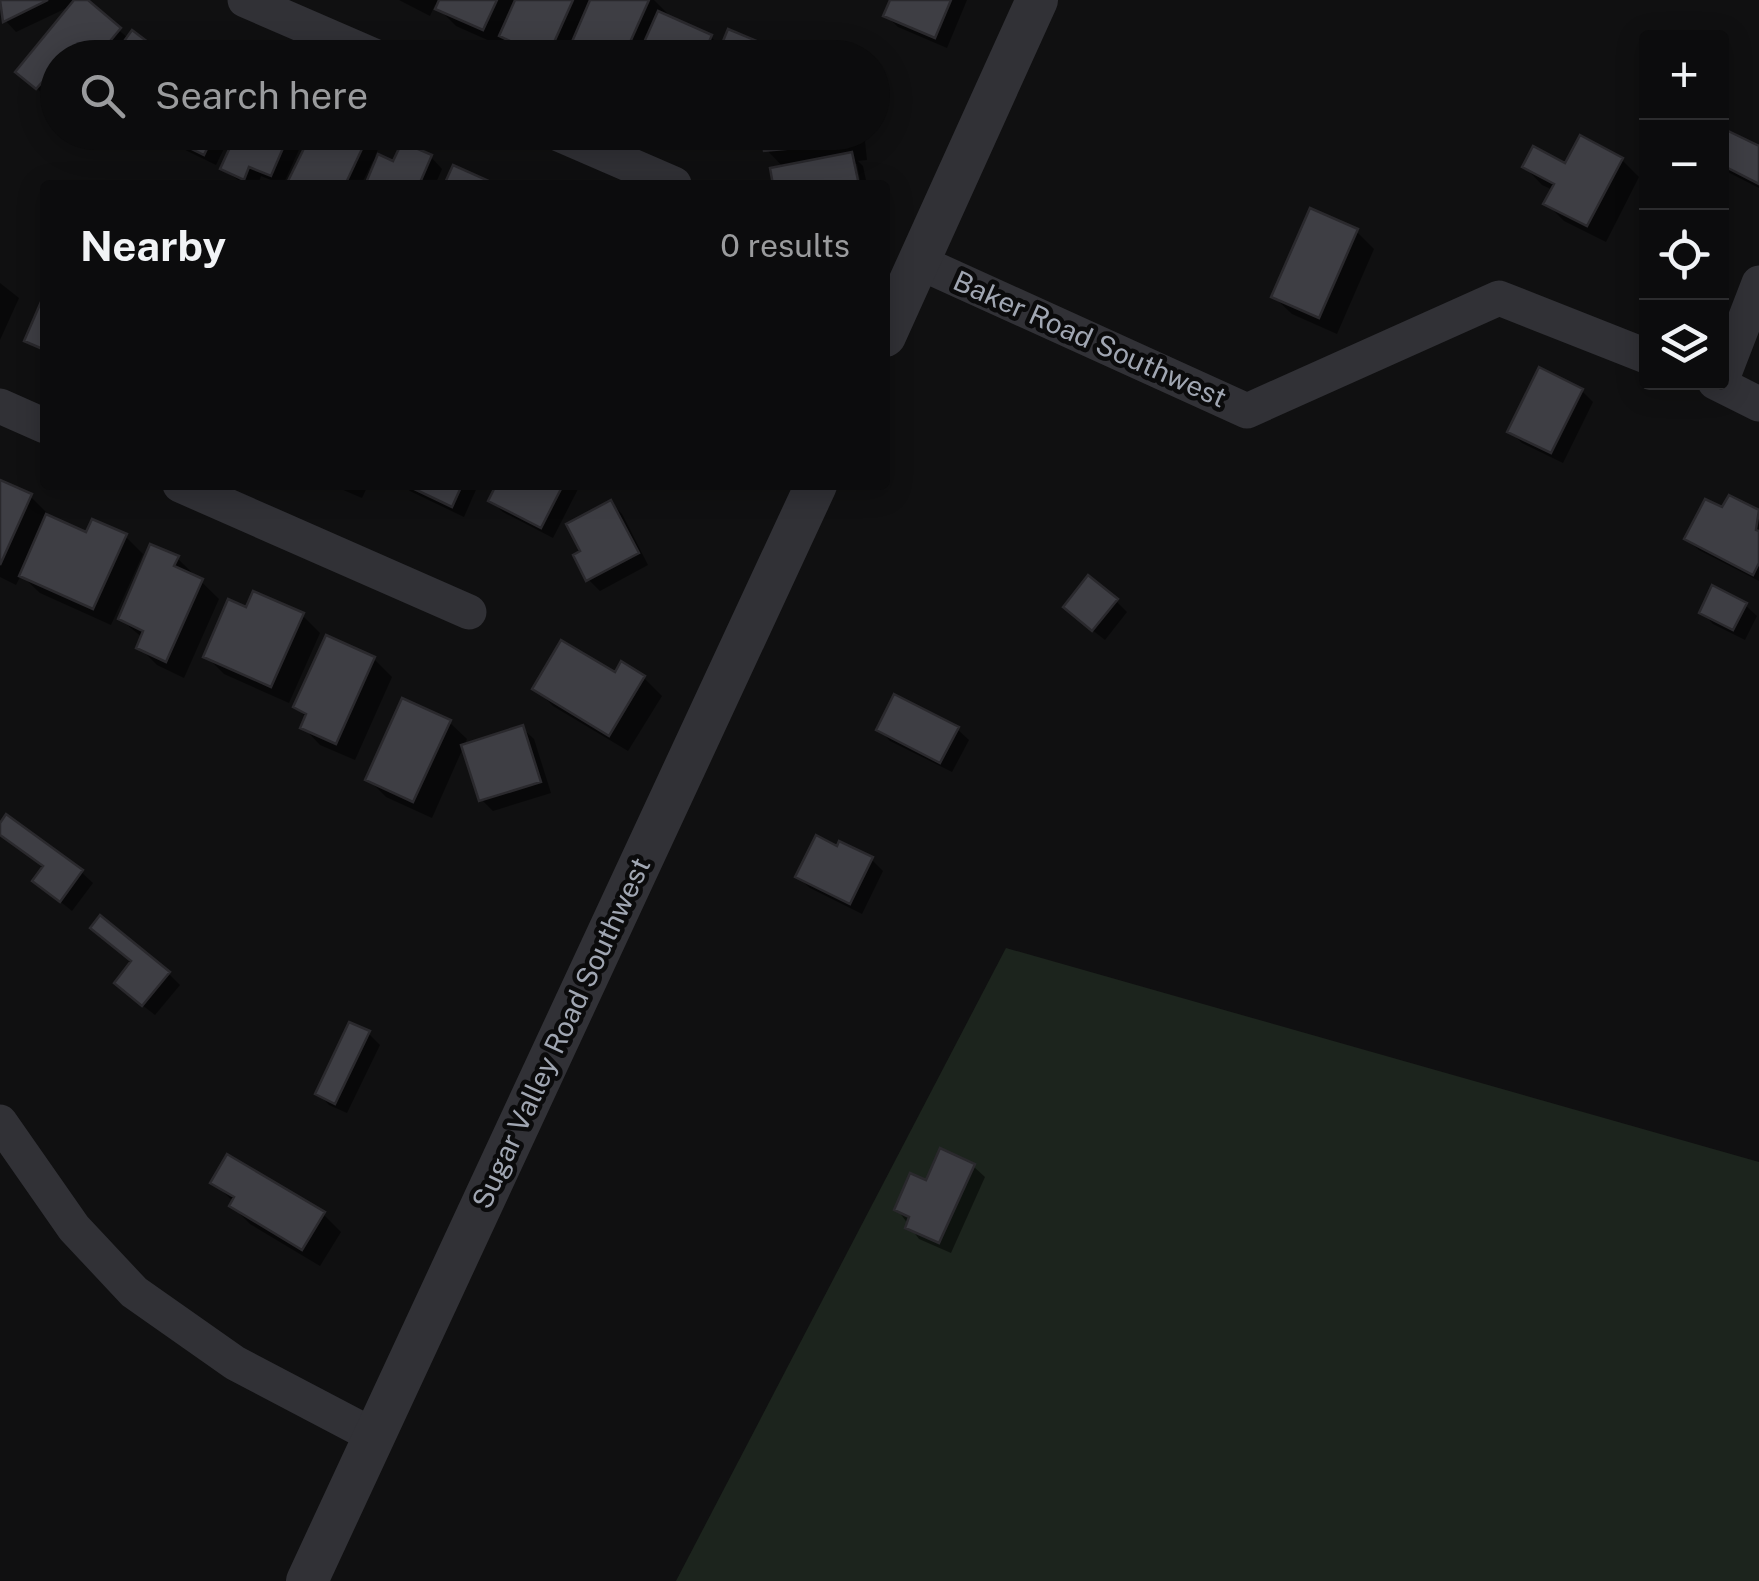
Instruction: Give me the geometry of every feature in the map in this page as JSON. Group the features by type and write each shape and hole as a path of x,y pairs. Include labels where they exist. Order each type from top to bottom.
{"street":[{"path":"245,0 337,40"},
{"path":"890,325 1037,0"},
{"path":"596,150 665,180"},
{"name":"Baker Road Southwest","path":"919,262 1248,410 1499,298 1639,353"},
{"path":"1729,357 1759,283"},
{"path":"1729,388 1759,404"},
{"path":"0,406 40,424"},
{"path":"191,490 469,612"},
{"name":"Sugar Valley Road Southwest","path":"307,1581 814,490"},
{"path":"0,1122 74,1228 134,1292 236,1364 372,1436"}],"shaded area":[{"path":"1006,948 1759,1162 1759,1581 676,1581"}],"building":[{"path":"0,0 48,0 3,22"},
{"path":"74,0 88,0 121,28 111,40 41,40"},
{"path":"439,0 497,0 483,30 435,9"},
{"path":"515,0 573,0 555,40 508,40 499,36"},
{"path":"590,0 649,0 631,40 573,40"},
{"path":"890,0 951,0 935,38 883,16"},
{"path":"658,11 712,35 710,40 645,40"},
{"path":"728,29 754,40 723,40"},
{"path":"132,30 145,40 125,40"},
{"path":"40,41 40,85 36,89 15,72"},
{"path":"1729,131 1759,146 1759,184 1729,169"},
{"path":"1580,135 1623,158 1587,226 1543,204 1554,184 1522,167 1533,146 1565,163"},
{"path":"229,150 282,150 271,176 249,167 244,180 220,169"},
{"path":"303,150 361,150 347,180 288,180"},
{"path":"398,150 420,150 432,155 421,180 367,180 378,154 393,161"},
{"path":"852,152 858,180 772,180 770,168"},
{"path":"453,165 487,180 446,180"},
{"path":"1310,208 1358,229 1319,318 1271,297"},
{"path":"40,304 40,348 24,341"},
{"path":"1539,367 1583,389 1551,453 1507,432"},
{"path":"0,480 32,494 0,565"},
{"path":"416,490 460,490 452,507"},
{"path":"494,490 560,490 541,528 488,501"},
{"path":"1729,495 1759,510 1759,563 1753,575 1684,539 1705,499 1722,507"},
{"path":"611,500 639,553 586,581 573,555 580,551 566,524"},
{"path":"46,514 86,532 92,519 127,534 93,609 19,576"},
{"path":"150,544 179,556 174,566 203,579 166,662 136,648 143,631 118,619"},
{"path":"1088,575 1118,599 1092,631 1063,607"},
{"path":"1712,585 1747,603 1733,630 1699,613"},
{"path":"253,591 304,613 271,687 203,657 228,599 246,607"},
{"path":"326,635 375,657 336,744 300,728 306,714 293,707"},
{"path":"561,640 615,672 621,661 645,676 609,736 532,689"},
{"path":"894,694 959,727 940,763 876,730"},
{"path":"402,698 451,720 413,802 365,780"},
{"path":"523,725 541,782 479,801 461,745"},
{"path":"6,814 83,870 60,902 32,881 43,866 0,835 0,823"},
{"path":"816,835 873,857 850,904 795,877"},
{"path":"100,915 170,972 142,1006 114,983 131,961 90,928"},
{"path":"349,1022 370,1031 335,1104 315,1094"},
{"path":"940,1148 975,1164 939,1243 905,1228 909,1217 894,1210 910,1173 926,1180"},
{"path":"227,1154 325,1212 302,1250 229,1206 234,1197 210,1183"}]}
